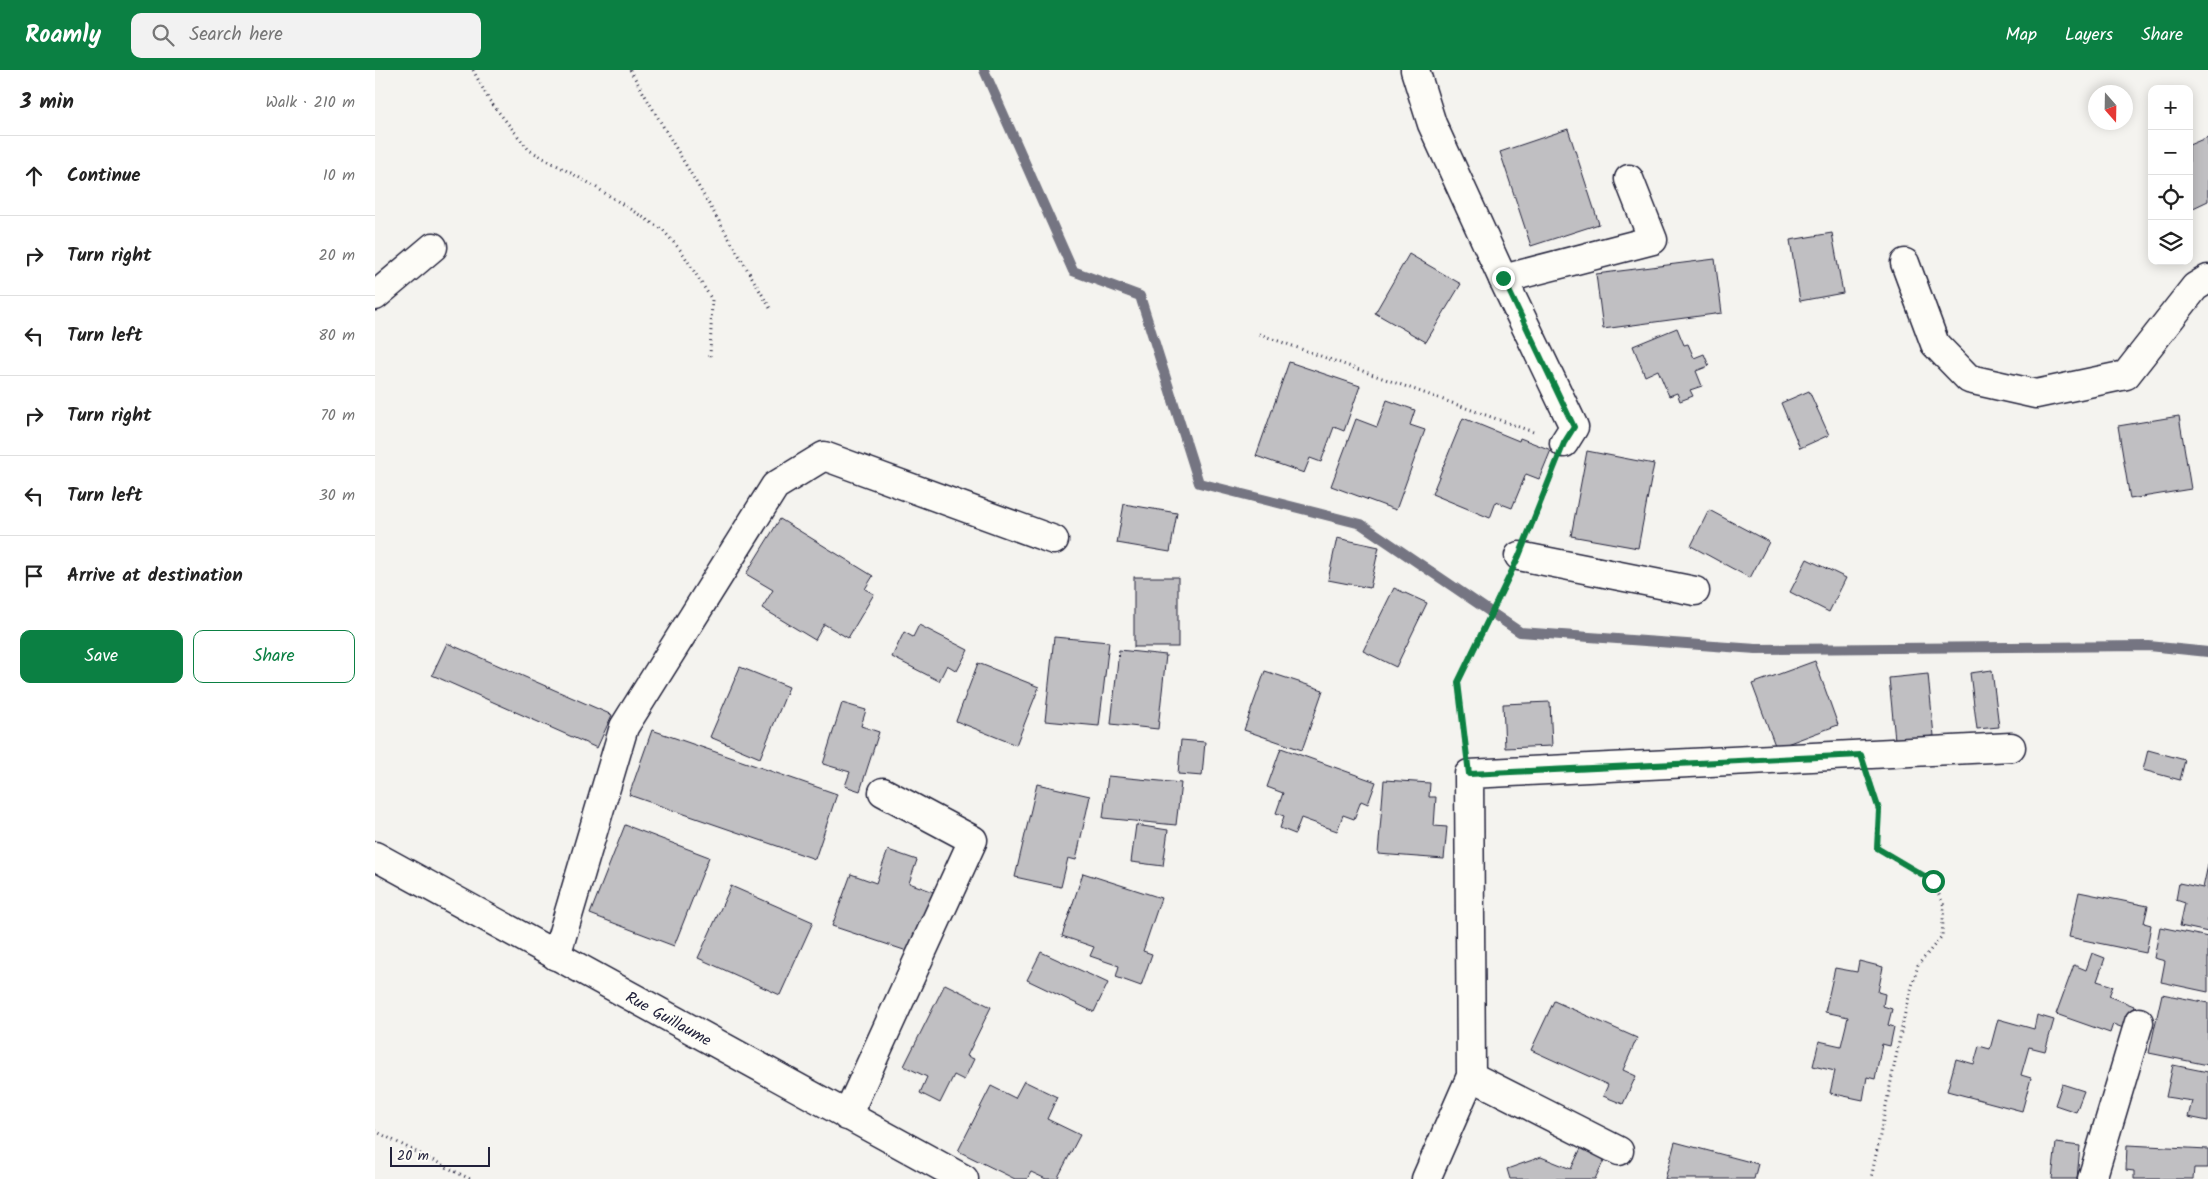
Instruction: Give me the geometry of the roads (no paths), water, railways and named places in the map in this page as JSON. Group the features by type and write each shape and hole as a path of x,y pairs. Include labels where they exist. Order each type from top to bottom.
{"street":[{"path":"1415,70 1432,124 1574,427 1564,443"},
{"path":"1503,278 1653,240 1629,179"},
{"path":"375,296 433,247"},
{"path":"1905,263 1935,344 1969,379 2036,394 2126,375 2195,287 2208,279"},
{"path":"556,956 624,727 775,486 824,456 1054,540"},
{"path":"1519,556 1695,592"},
{"path":"1426,1179 1471,1076 1469,774 2011,747"},
{"path":"847,1116 973,840 883,792"},
{"name":"Rue Guillaume","path":"378,861 964,1179"},
{"path":"2093,1179 2139,1022"},
{"path":"1471,1076 1619,1151"}],"waterway":[{"path":"984,70 1073,271 1140,296 1199,483 1361,524 1520,632 1756,649 2149,646 2208,652"}]}
